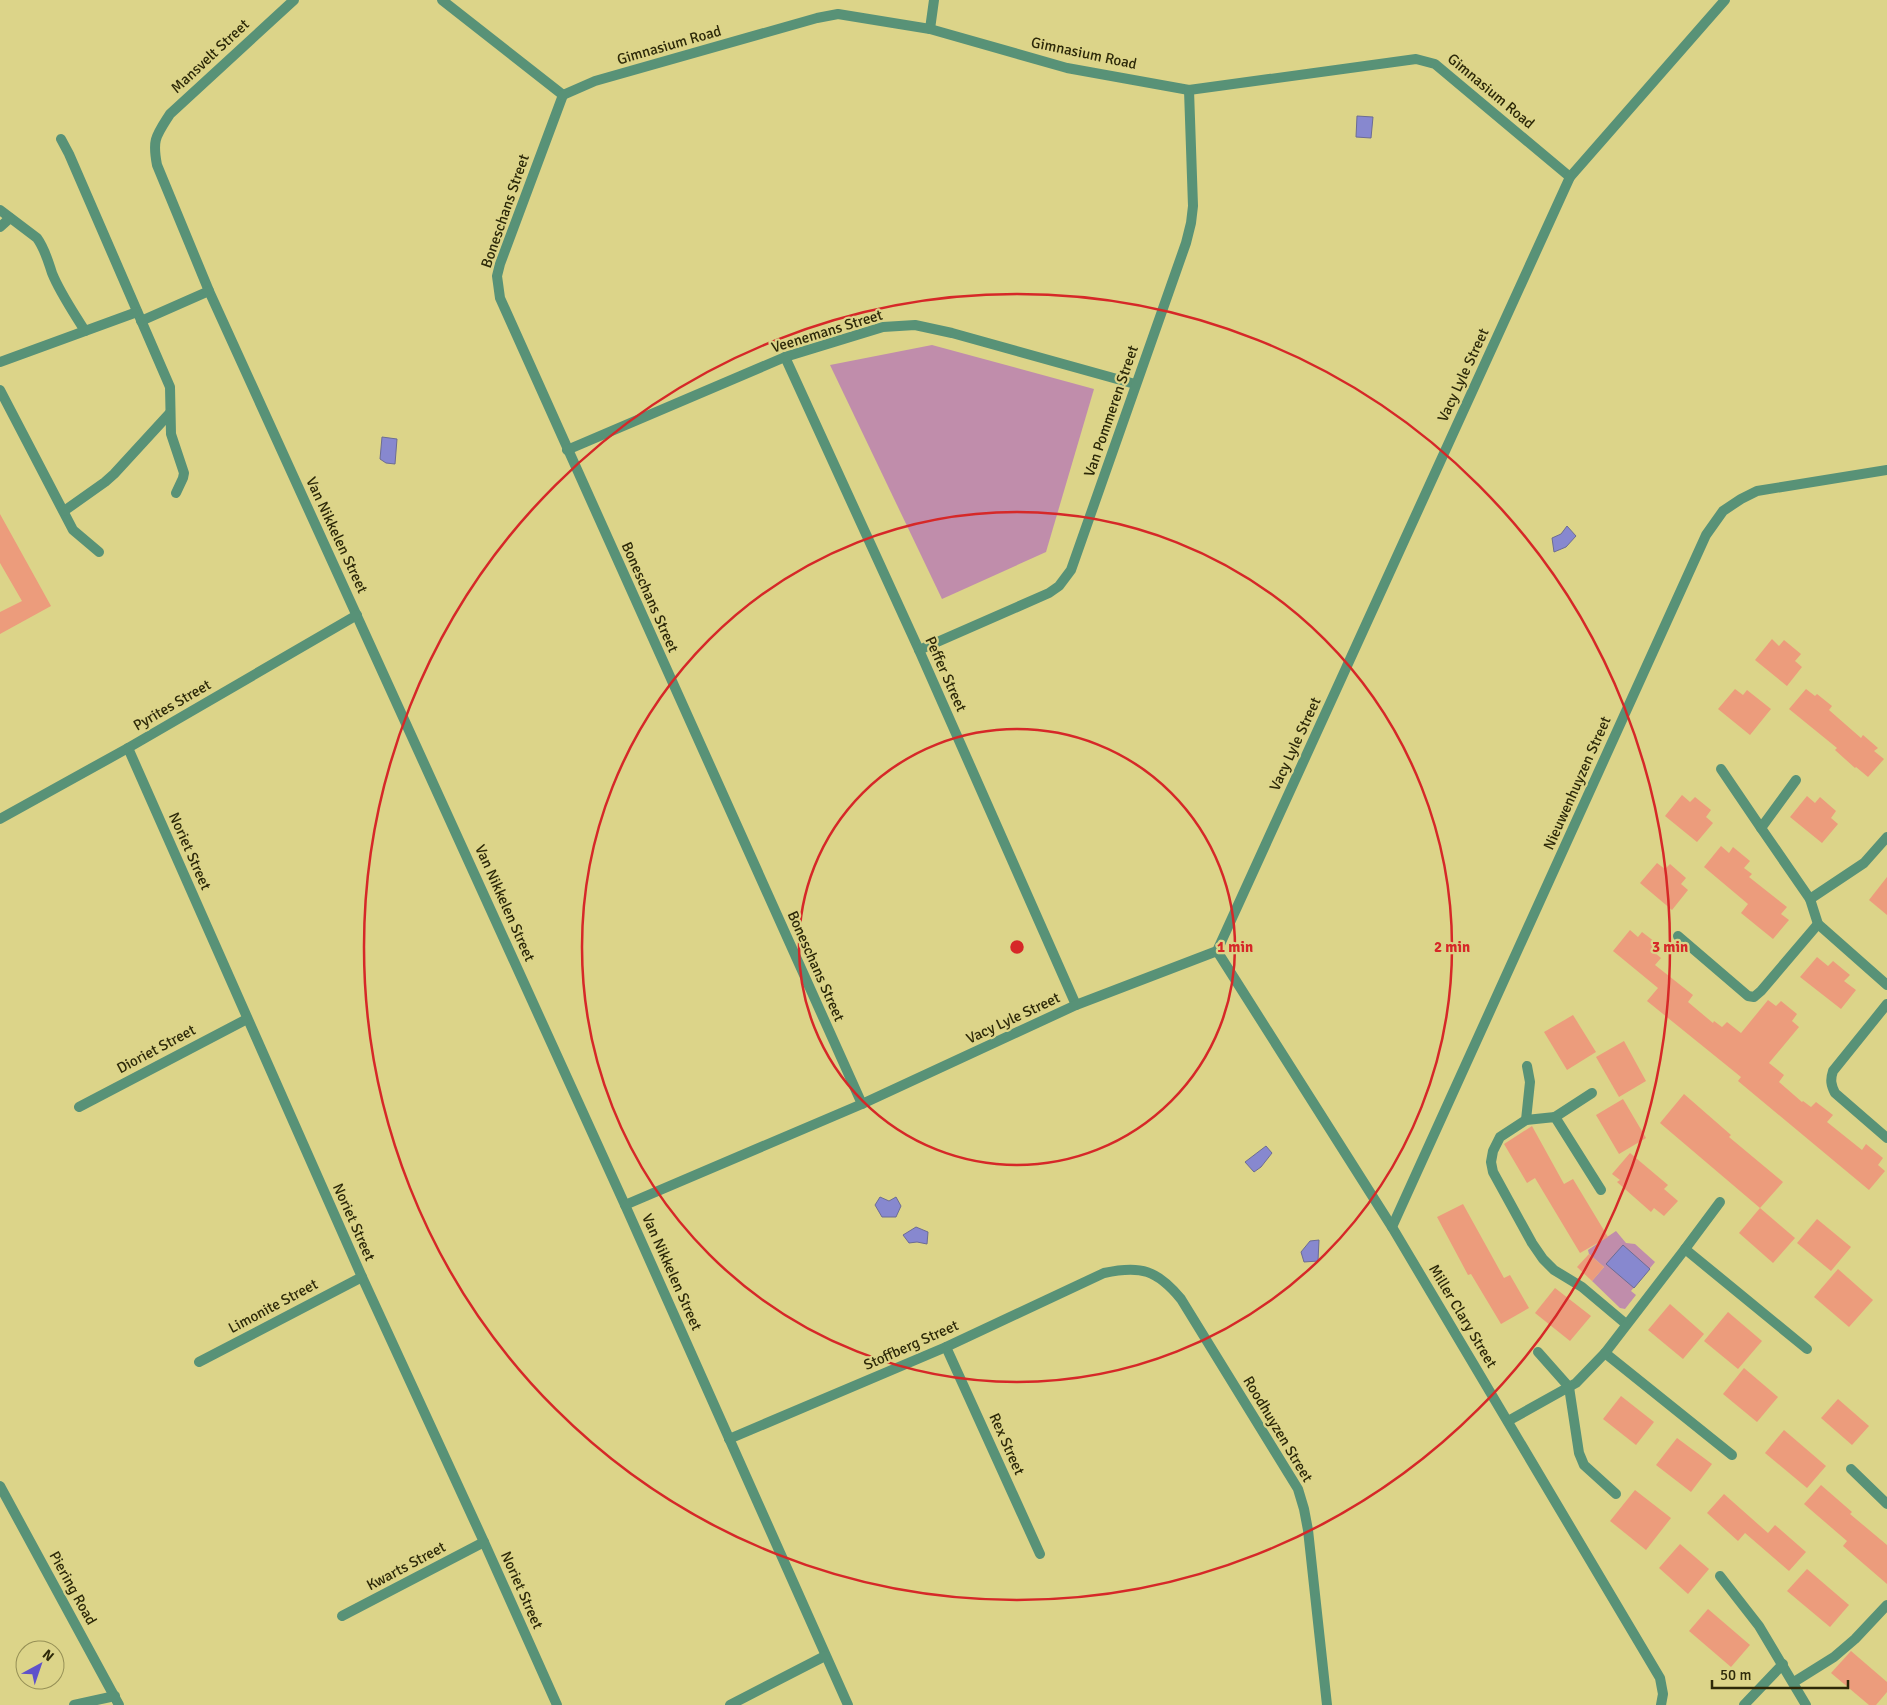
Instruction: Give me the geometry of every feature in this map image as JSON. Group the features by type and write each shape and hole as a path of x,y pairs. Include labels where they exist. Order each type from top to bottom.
{"street":[{"name":"Mansvelt Street","path":"170,114 294,0"},
{"path":"442,0 563,94"},
{"path":"930,30 934,0"},
{"name":"Vacy Lyle Street","path":"625,1205 862,1104 1076,1005 1217,951 1570,177 1725,0"},
{"name":"Gimnasium Road","path":"563,94 595,81 838,14 930,30 1066,68 1189,90 1416,58 1435,64 1570,177"},
{"name":"Van Pommeren Street","path":"919,650 1048,593 1059,586 1071,570 1192,223 1194,206 1189,90"},
{"name":"Boneschans Street","path":"563,94 500,264 497,276 500,298 862,1104"},
{"name":"Van Nikkelen Street","path":"170,114 156,136 153,147 156,165 209,291 625,1205 848,1705"},
{"path":"61,139 170,387 172,434 184,473 176,493"},
{"path":"0,210 37,238 48,256 53,274 85,331"},
{"path":"0,228 10,218"},
{"path":"0,362 85,331 139,317 209,291"},
{"name":"Veenemans Street","path":"567,450 785,357 883,327 914,325 952,333 1135,384"},
{"name":"Peffer Street","path":"785,357 919,650 1076,1005"},
{"path":"0,390 73,530 99,552"},
{"path":"64,510 114,474 170,413"},
{"name":"Nieuwenhuyzen Street","path":"1392,1227 1706,535 1723,511 1740,499 1758,491 1887,470"},
{"name":"Pyrites Street","path":"0,819 128,748 357,615"},
{"name":"Noriet Street","path":"128,748 362,1277 557,1705"},
{"path":"1721,769 1810,899 1818,924 1887,985"},
{"path":"1761,828 1796,780"},
{"path":"1810,899 1864,863 1887,837"},
{"path":"1678,936 1748,996 1754,997 1818,924"},
{"name":"Miller Clary Street","path":"1217,951 1392,1227 1660,1678 1663,1694 1660,1705"},
{"path":"1887,1004 1833,1071 1831,1078 1831,1086 1835,1093 1887,1138"},
{"name":"Dioriet Street","path":"79,1107 247,1019"},
{"path":"1526,1120 1530,1082 1527,1066"},
{"path":"1592,1093 1555,1117 1526,1120 1500,1137 1493,1151 1491,1162 1493,1172 1543,1259 1554,1270 1582,1286 1626,1324"},
{"path":"1555,1117 1601,1190"},
{"path":"1508,1421 1569,1387 1605,1353 1720,1202"},
{"path":"1685,1249 1807,1349"},
{"name":"Roodhuyzen Street","path":"1104,1273 1123,1269 1141,1270 1156,1276 1168,1284 1181,1299 1298,1489 1308,1530 1328,1705"},
{"name":"Stoffberg Street","path":"729,1439 946,1347 1104,1273"},
{"name":"Limonite Street","path":"199,1362 362,1277"},
{"name":"Rex Street","path":"946,1347 1040,1554"},
{"path":"1538,1352 1569,1387 1579,1453 1584,1466 1616,1494"},
{"path":"1605,1353 1732,1456"},
{"path":"1850,1469 1887,1504"},
{"name":"Piering Road","path":"0,1486 117,1701"},
{"name":"Kwarts Street","path":"342,1616 484,1542"},
{"path":"1720,1576 1759,1626 1806,1705"},
{"path":"1794,1682 1834,1658 1856,1639 1887,1605"},
{"path":"730,1705 825,1656"},
{"path":"1744,1705 1782,1664"},
{"path":"74,1705 117,1701"}],"shaded area":[{"path":"932,345 1094,389 1046,552 942,599 830,365"},
{"path":"1616,1231 1626,1243 1635,1244 1655,1262 1631,1291 1636,1295 1625,1309 1620,1308 1592,1281 1604,1267 1589,1254 1588,1250"}],"water":[{"path":"1357,116 1373,117 1371,138 1356,137"},
{"path":"382,437 397,439 395,464 386,463 380,459"},
{"path":"1567,526 1576,536 1566,547 1554,552 1552,538 1561,534"},
{"path":"1266,1146 1272,1153 1261,1167 1254,1172 1245,1162"},
{"path":"880,1197 889,1201 896,1197 901,1206 896,1217 882,1217 875,1205"},
{"path":"916,1227 928,1232 927,1244 909,1243 903,1235"},
{"path":"1319,1240 1318,1261 1304,1262 1301,1252 1310,1241"},
{"path":"1623,1245 1650,1269 1634,1288 1606,1264"}],"building":[{"path":"0,514 51,606 0,634 0,612 22,601 0,563"},
{"path":"1772,639 1779,646 1784,640 1801,654 1795,661 1802,667 1787,686 1755,660"},
{"path":"1735,689 1743,695 1747,690 1771,709 1750,735 1718,709"},
{"path":"1806,689 1815,696 1817,694 1832,706 1829,710 1861,738 1863,735 1878,748 1874,751 1884,759 1868,777 1835,750 1837,748 1789,709"},
{"path":"1682,795 1690,802 1695,797 1711,810 1706,817 1713,823 1697,842 1665,816"},
{"path":"1807,796 1815,803 1820,797 1836,811 1831,818 1838,824 1822,843 1790,817"},
{"path":"1721,846 1729,853 1733,847 1750,861 1744,868 1752,874 1749,877 1787,907 1781,914 1789,920 1773,939 1741,913 1748,904 1704,867"},
{"path":"1657,863 1665,869 1670,864 1686,878 1681,884 1688,890 1672,910 1640,883"},
{"path":"1887,877 1887,915 1869,900"},
{"path":"1630,930 1638,937 1642,932 1659,945 1654,952 1661,958 1655,965 1693,995 1688,1002 1713,1023 1714,1021 1722,1027 1727,1022 1741,1033 1768,1000 1776,1006 1781,1001 1797,1014 1792,1021 1799,1027 1769,1063 1784,1075 1779,1082 1802,1102 1811,1107 1816,1102 1833,1115 1827,1122 1862,1150 1866,1144 1883,1158 1878,1165 1885,1171 1869,1190 1738,1081 1741,1077 1647,1001 1658,988 1613,951"},
{"path":"1817,957 1828,966 1833,961 1850,975 1844,981 1856,990 1841,1009 1800,977"},
{"path":"1573,1015 1596,1052 1567,1070 1544,1032"},
{"path":"1624,1041 1646,1081 1619,1097 1596,1057"},
{"path":"1684,1094 1731,1135 1729,1137 1783,1182 1760,1208 1660,1123"},
{"path":"1623,1099 1646,1138 1619,1154 1596,1115"},
{"path":"1532,1126 1564,1184 1573,1179 1608,1237 1580,1253 1535,1178 1527,1183 1504,1144"},
{"path":"1630,1153 1668,1185 1664,1189 1678,1201 1664,1216 1654,1208 1651,1212 1617,1182 1620,1180 1612,1174"},
{"path":"1463,1204 1504,1278 1510,1275 1529,1308 1501,1324 1471,1274 1468,1275 1437,1217"},
{"path":"1760,1208 1795,1238 1773,1263 1739,1233"},
{"path":"1817,1219 1851,1247 1831,1271 1797,1243"},
{"path":"1589,1254 1604,1267 1592,1281 1577,1267"},
{"path":"1838,1269 1873,1300 1849,1327 1814,1297"},
{"path":"1555,1288 1591,1316 1570,1341 1535,1313"},
{"path":"1670,1304 1704,1334 1683,1359 1648,1330"},
{"path":"1728,1312 1762,1341 1738,1369 1704,1341"},
{"path":"1744,1368 1778,1397 1757,1422 1723,1394"},
{"path":"1621,1396 1654,1422 1636,1445 1603,1419"},
{"path":"1838,1399 1869,1426 1852,1445 1821,1418"},
{"path":"1784,1430 1826,1466 1807,1488 1765,1453"},
{"path":"1677,1438 1712,1464 1691,1492 1656,1465"},
{"path":"1821,1485 1852,1512 1850,1514 1887,1545 1887,1584 1843,1546 1847,1541 1804,1504"},
{"path":"1635,1490 1671,1518 1646,1550 1610,1521"},
{"path":"1724,1494 1768,1533 1775,1525 1806,1552 1789,1571 1745,1533 1738,1541 1707,1513"},
{"path":"1680,1544 1709,1569 1688,1594 1659,1568"},
{"path":"1807,1569 1849,1605 1830,1627 1787,1591"},
{"path":"1708,1609 1750,1645 1731,1667 1689,1631"},
{"path":"1851,1651 1887,1682 1887,1692 1876,1705 1869,1705 1831,1673"}]}
